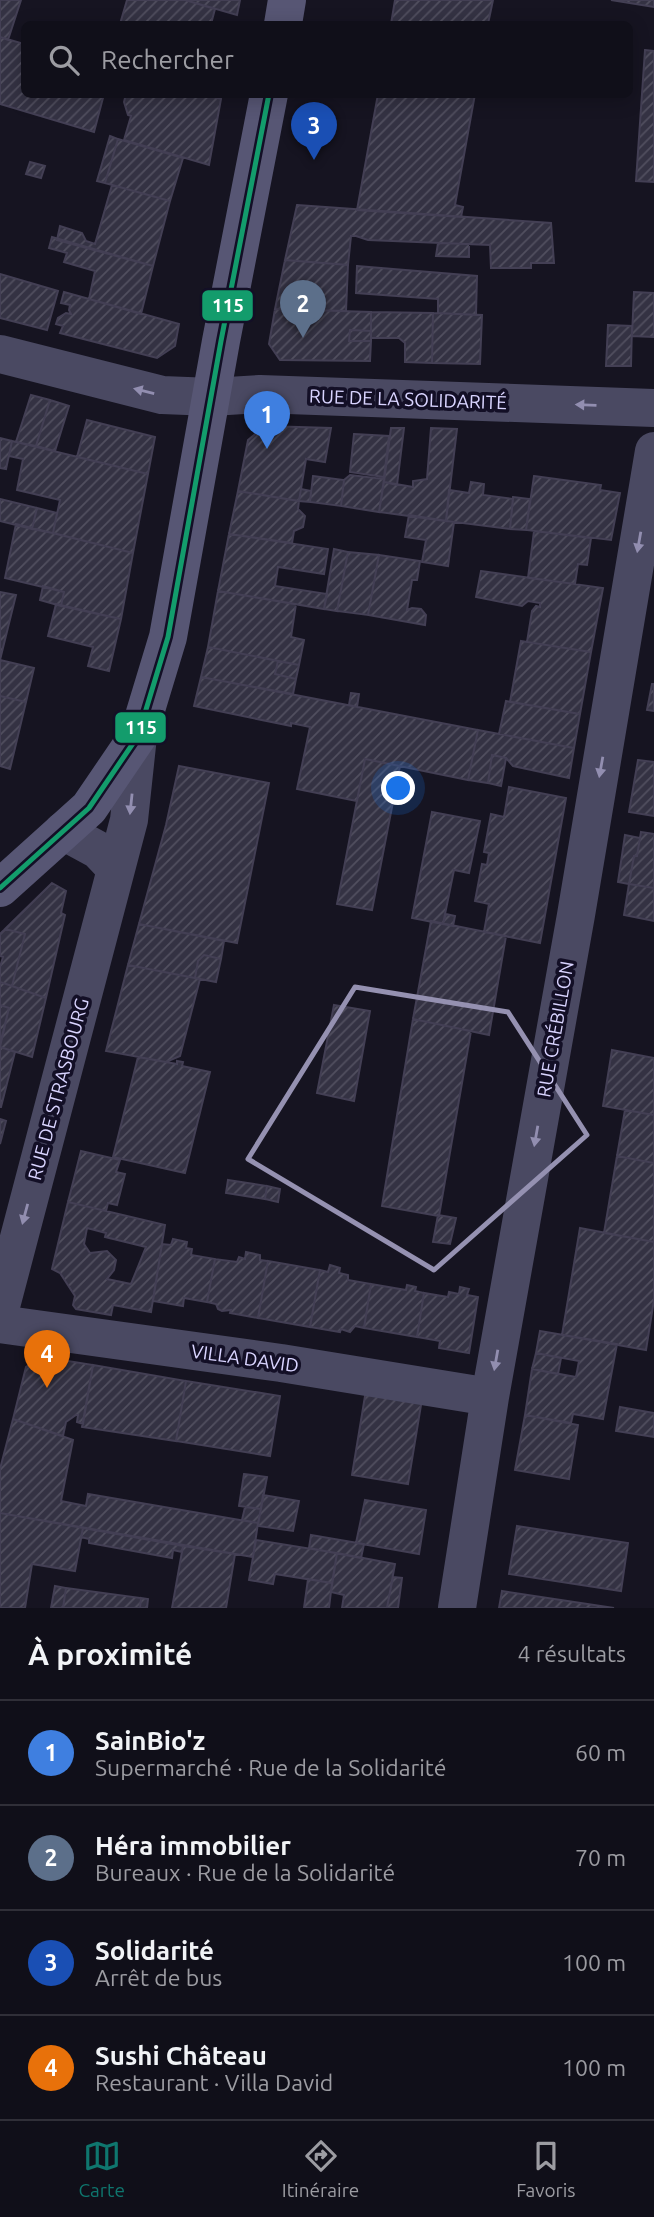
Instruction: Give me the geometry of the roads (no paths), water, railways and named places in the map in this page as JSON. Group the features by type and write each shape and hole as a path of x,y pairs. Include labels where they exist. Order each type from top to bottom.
{"street":[{"path":"283,21 287,0"},
{"name":"RUE DE STRASBOURG","path":"0,1310 129,820 138,736 168,636 268,98"},
{"name":"RUE DE LA SOLIDARITÉ","path":"0,354 162,395 212,397 260,394 654,408"},
{"name":"RUE CRÉBILLON","path":"457,1608 490,1397 654,451"},
{"path":"0,888 89,808 138,736"},
{"path":"63,831 98,850 116,869"},
{"name":"VILLA DAVID","path":"0,1324 281,1363 490,1397"}],"place":[{"name":"Solidarité","path":"314,160"},
{"name":"Héra immobilier","path":"303,338"},
{"name":"SainBio'z","path":"267,449"},
{"name":"Sushi Château","path":"47,1388"}]}
